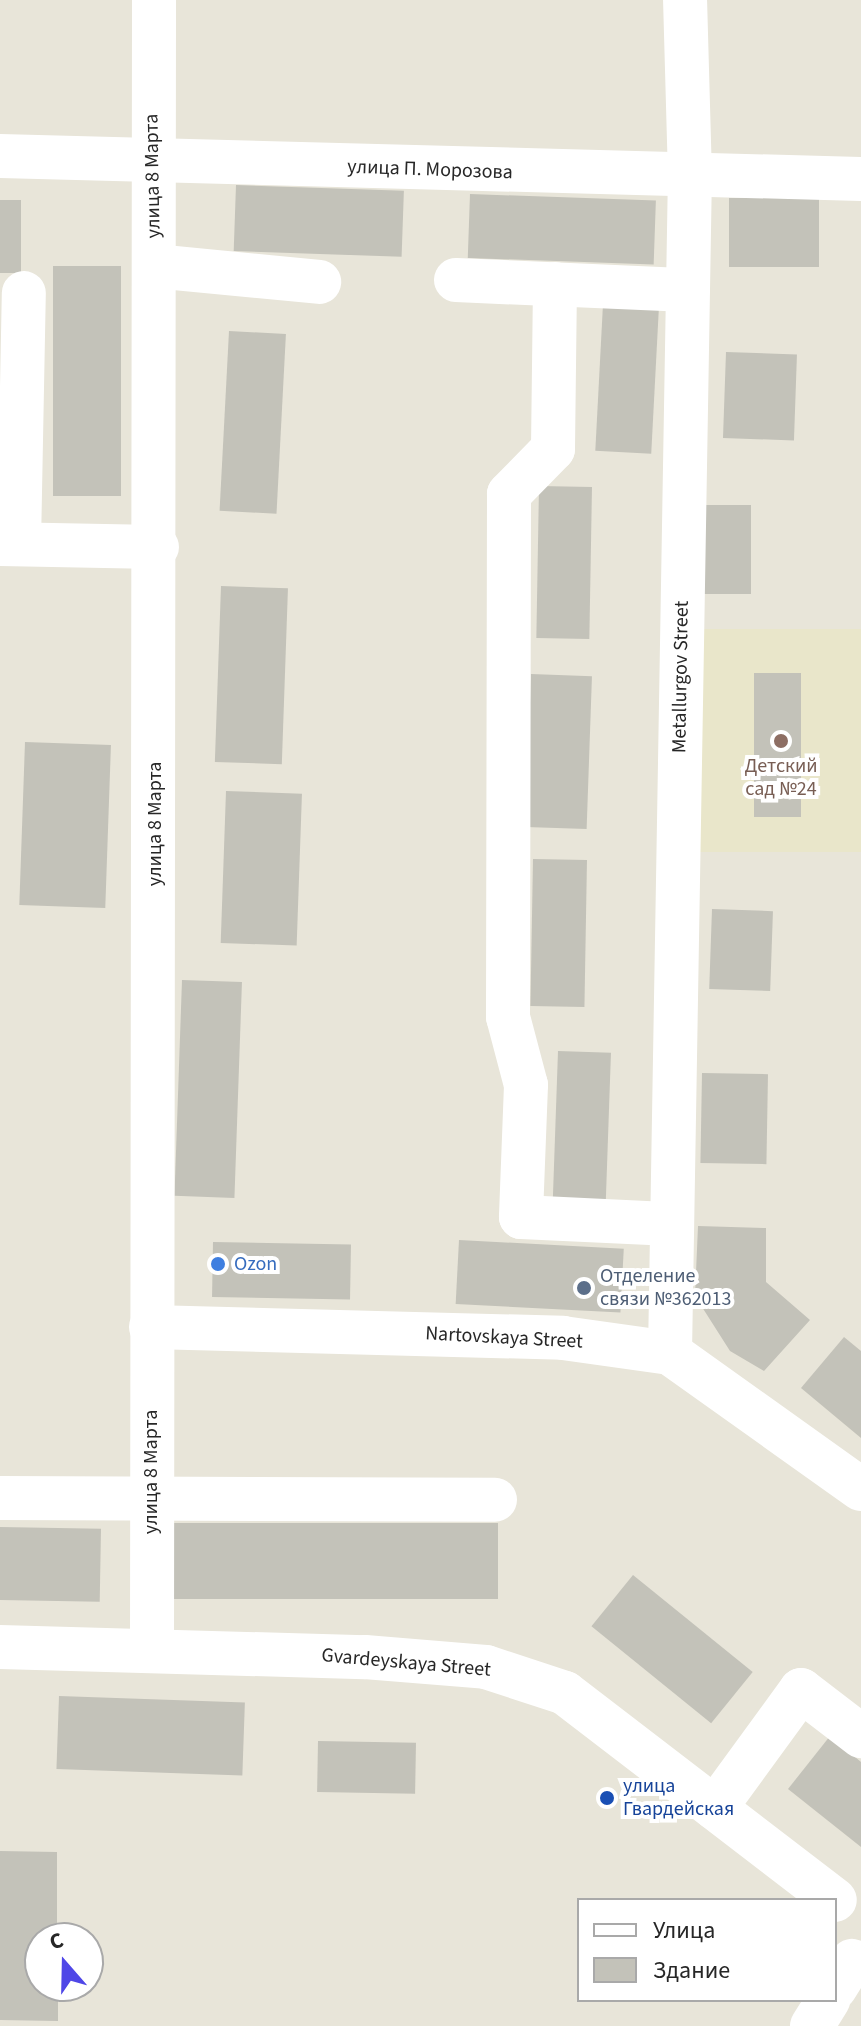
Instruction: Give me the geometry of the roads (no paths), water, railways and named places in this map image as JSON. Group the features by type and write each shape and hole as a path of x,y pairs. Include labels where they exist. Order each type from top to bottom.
{"street":[{"name":"улица 8 Марта","path":"152,1649 150,1499 157,547 151,162 154,0"},
{"name":"Metallurgov Street","path":"670,1353 690,177 685,0"},
{"name":"улица П. Морозова","path":"0,156 690,177 861,179"},
{"path":"154,266 319,282"},
{"path":"456,280 688,290"},
{"path":"555,284 553,449 509,494 508,1017 526,1085 521,1217 672,1224"},
{"path":"24,293 10,544 157,547"},
{"name":"Nartovskaya Street","path":"151,1327 563,1338 670,1353 861,1489"},
{"path":"0,1498 495,1500"},
{"name":"Gvardeyskaya Street","path":"0,1647 152,1649 486,1667 565,1693 832,1898"},
{"path":"715,1808 801,1690 861,1736"},
{"name":"Gvardeyskaya Street","path":"837,1908 849,1957"},
{"path":"812,2026 827,2002"}],"place":[{"name":"Детский сад №24","path":"781,741"},
{"name":"Ozon","path":"218,1264"},
{"name":"Отделение связи №362013","path":"584,1288"},
{"name":"улица Гвардейская","path":"607,1798"}]}
